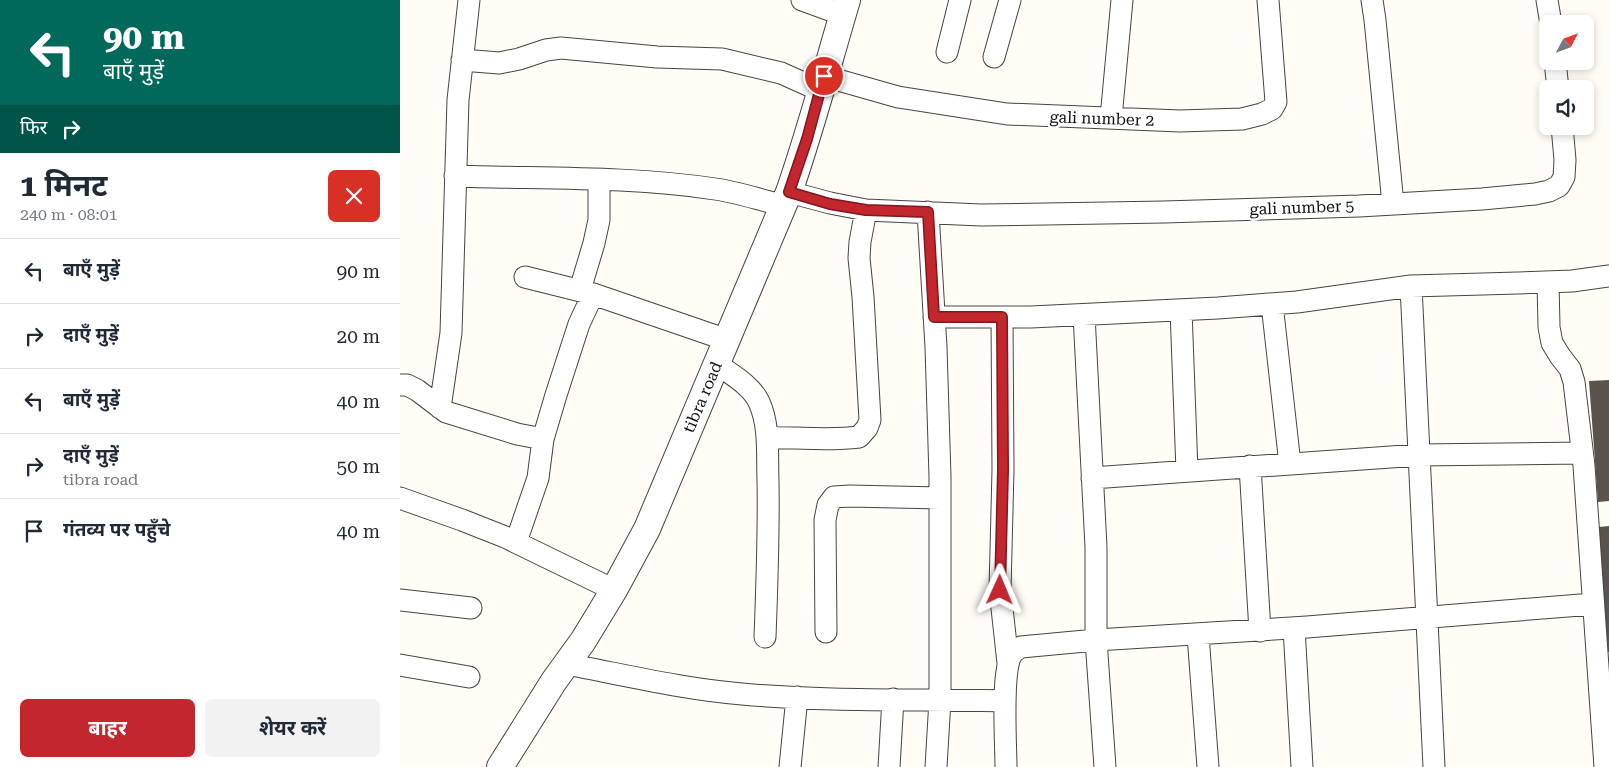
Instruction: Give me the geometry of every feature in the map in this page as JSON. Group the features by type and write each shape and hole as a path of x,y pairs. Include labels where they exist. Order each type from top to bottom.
{"street":[{"path":"440,408 451,333 454,176 458,100 469,0"},
{"path":"802,0 845,8"},
{"path":"947,52 960,0"},
{"path":"994,57 1010,0"},
{"path":"1111,118 1122,0"},
{"name":"gali number 2","path":"462,60 500,63 520,59 546,50 561,48 657,57 722,59 822,83 1007,114 1180,121 1242,120 1272,109 1276,102 1268,0"},
{"path":"1372,0 1393,204"},
{"path":"1548,0 1550,15"},
{"name":"tibra road","path":"500,767 566,664 583,641 614,590 647,529 785,198 807,139 845,8"},
{"name":"gali number 5","path":"454,176 668,184 866,210 981,215 1164,212 1393,204 1536,194 1559,186 1564,177 1563,135"},
{"path":"516,542 538,478 543,439 579,324 599,220 599,180"},
{"path":"767,438 793,437 839,440 859,437 867,428 870,420 859,258 866,210"},
{"path":"928,212 934,317 940,498 940,700 936,767"},
{"path":"525,276 586,292 727,340"},
{"path":"934,317 1084,315 1181,310 1272,304 1411,286 1548,282 1609,276"},
{"path":"1548,282 1549,328 1552,343 1570,369 1574,382 1582,453 1605,767"},
{"path":"1411,286 1434,767"},
{"path":"1272,304 1290,464"},
{"path":"1181,310 1187,471"},
{"path":"1084,315 1096,547 1096,640 1105,767"},
{"path":"1002,317 1003,470 1000,590 1008,663 1005,701 1006,767"},
{"path":"717,364 747,386 758,400 764,416 767,438 768,534 765,637"},
{"path":"400,384 417,390 446,412 517,434 543,439"},
{"path":"1092,478 1419,455 1582,453"},
{"path":"1250,466 1260,630"},
{"path":"826,632 825,520 828,505 834,497 940,498"},
{"path":"400,498 516,542 614,590"},
{"path":"400,600 471,608"},
{"path":"1008,663 1012,653 1021,646 1294,628 1593,604"},
{"path":"1294,628 1302,767"},
{"path":"1198,635 1208,767"},
{"path":"566,664 659,682 732,693 797,697 1005,701"},
{"path":"400,665 469,677"},
{"path":"790,767 797,697"},
{"path":"889,767 893,699"}],"building":[{"path":"1609,380 1609,501 1598,502 1589,381"},
{"path":"1609,526 1609,652 1608,652 1599,527"}],"route":[{"path":"824,76 807,139 789,192 830,204 866,210 928,212 934,317 1002,317 1003,470 1000,590"}]}
